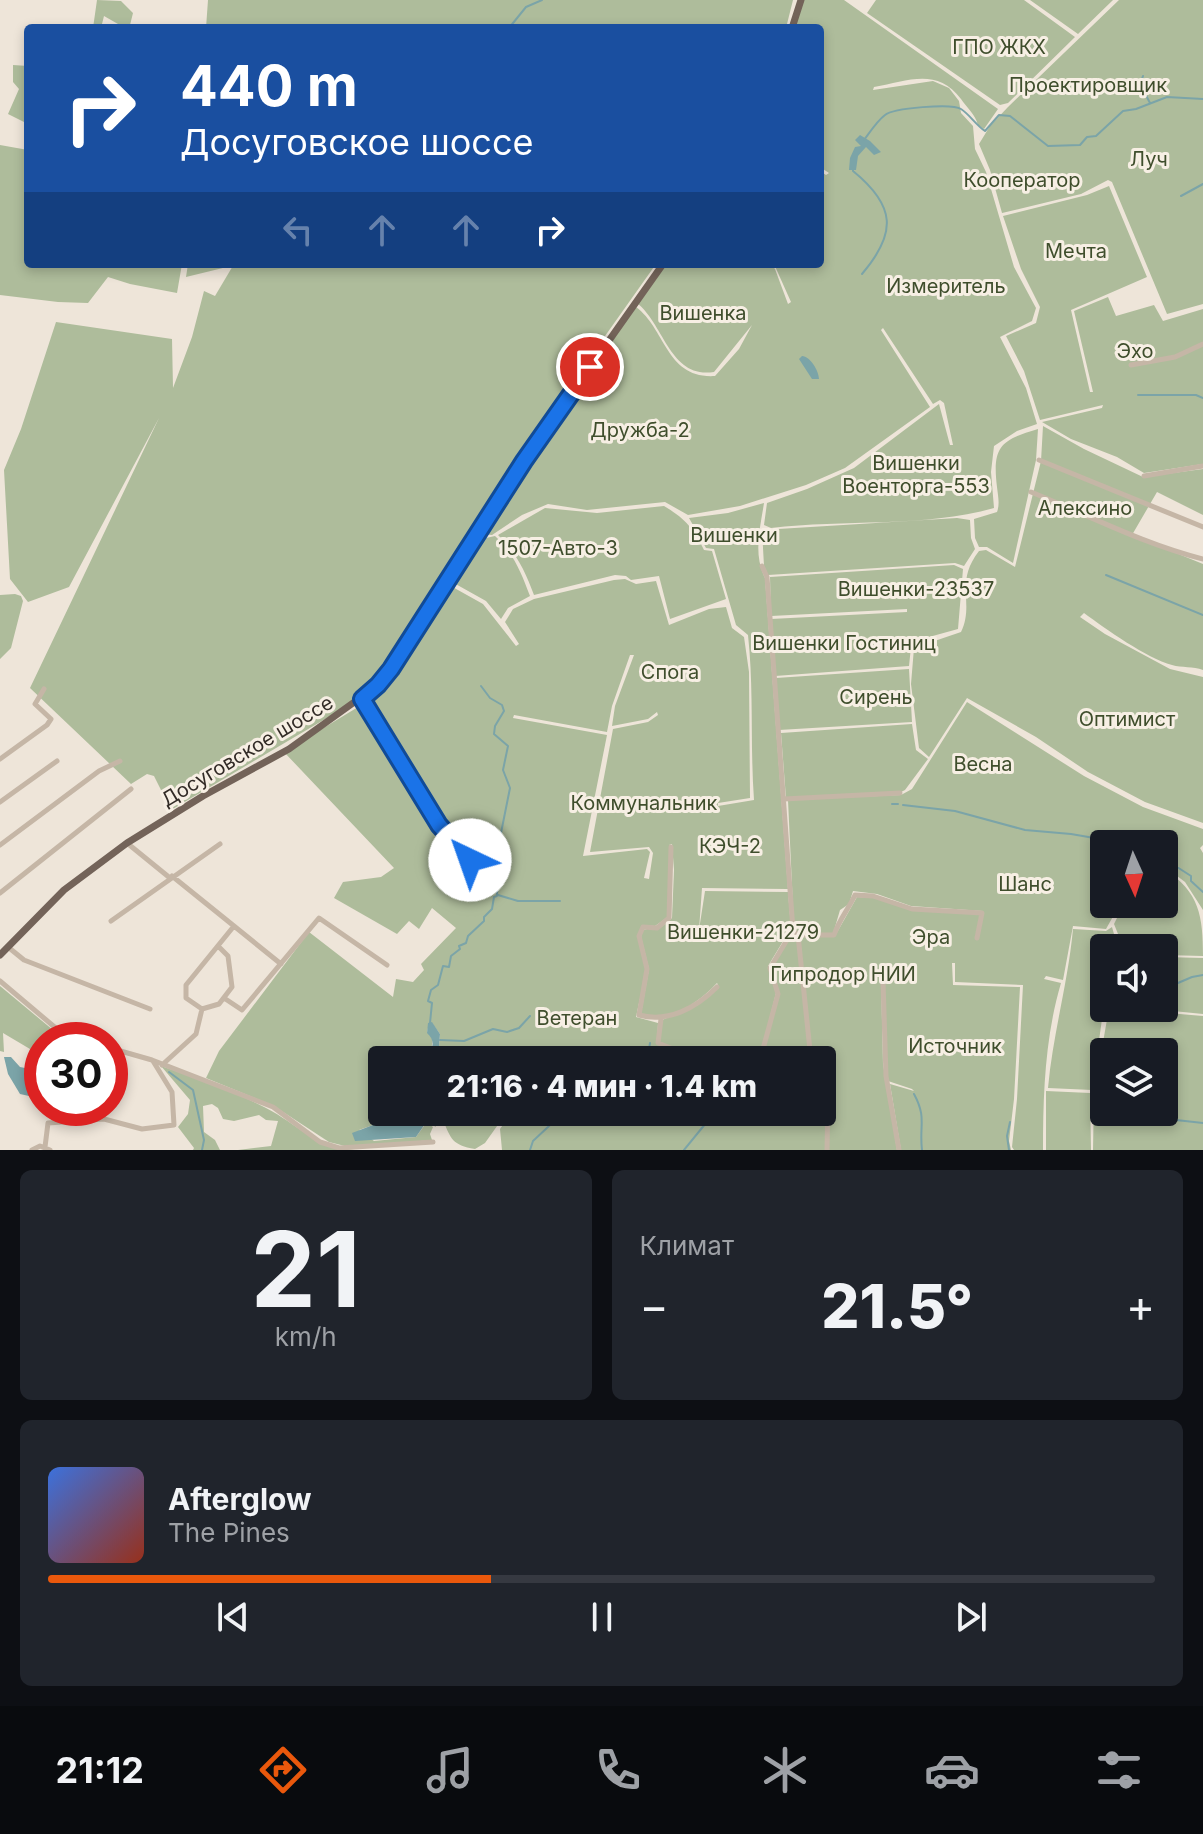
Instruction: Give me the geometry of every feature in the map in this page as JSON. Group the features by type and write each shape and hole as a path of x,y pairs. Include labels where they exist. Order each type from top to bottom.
{"main road":[{"path":"793,24 801,0"},
{"name":"Досуговское шоссе","path":"0,955 64,890 127,843 289,749 378,685 524,461 660,268"}],"street":[{"path":"1131,365 1175,357 1203,344"},
{"path":"1039,460 1203,527"},
{"path":"1144,476 1203,466"},
{"path":"1031,492 1089,518 1203,559"},
{"path":"762,566 767,577 796,932 809,1046"},
{"path":"0,759 51,719 35,704 44,689"},
{"path":"362,699 439,825 470,860"},
{"path":"0,802 57,761"},
{"path":"0,845 99,771 120,761"},
{"path":"0,893 131,789"},
{"path":"784,799 900,793"},
{"path":"127,843 281,964"},
{"path":"111,921 220,844"},
{"path":"671,847 669,918 657,928 643,927 639,936 647,969 639,1015 661,1019 692,1007 717,987"},
{"path":"796,932 834,935 842,912 855,895 873,896 912,909 982,913 977,938"},
{"path":"224,998 242,1010 315,921 322,919 387,965"},
{"path":"202,1009 186,998 186,985 234,926"},
{"path":"764,1046 778,994 770,968 796,932"},
{"path":"202,1009 219,1004 232,987 228,956 218,946"},
{"path":"8,947 24,960 150,1009"},
{"path":"0,981 49,1022"},
{"path":"883,981 887,1082 899,1150"},
{"path":"162,1065 196,1034 202,1009"},
{"path":"661,1019 658,1043 666,1046"},
{"path":"128,1053 273,1107 320,1142 339,1148 433,1142"},
{"path":"32,1150 47,1148 48,1123 104,1119 142,1129 174,1125 172,1092 152,1060"},
{"path":"827,1150 828,1126"}],"green space":[{"path":"97,0 121,1 133,13 130,24 118,24 104,16 102,24 94,24"},
{"path":"208,0 793,0 787,24 206,24"},
{"path":"803,0 844,0 998,109 984,129 952,89 942,83 932,80 910,80 874,87 873,90 933,81 949,88 959,101 961,113 973,126 975,149 986,172 1014,267 1036,308 1032,321 1000,337 1026,388 1037,424 1017,431 994,446 991,472 994,508 911,521 771,528 764,525 767,503 854,468 939,404 950,445 953,445 944,403 940,400 933,404 883,328 881,330 930,407 845,468 806,485 740,506 688,515 665,502 587,510 548,504 522,515 492,535 481,534 535,446 636,307 654,327 668,351 686,370 715,376 739,349 752,325 714,372 699,372 677,359 637,303 663,268 774,268 788,304 791,302 776,268 824,268 824,174 829,173 824,170 824,24 796,24"},
{"name":"ГПО ЖКХ","path":"876,0 1024,0 1075,37 1008,103 1000,105 867,13"},
{"path":"1030,0 1113,0 1078,34"},
{"path":"1119,0 1203,0 1203,304 1167,314 1112,182 1108,180 1081,194 1002,213 979,144 990,126 1008,107"},
{"path":"13,65 24,66 24,122 8,114 19,89 13,82"},
{"path":"0,145 24,149 24,268 181,268 177,293 108,277 88,303 0,295"},
{"path":"1109,186 1147,277 1071,310 1090,392 1093,392 1074,311 1108,297 1116,316 1154,305 1163,321 1203,309 1203,464 1144,473 1042,422 1102,408 1103,405 1040,420 1024,371 1006,336 1036,323 1040,307 1021,269 1003,216 1087,195"},
{"path":"187,268 223,268 186,277"},
{"path":"232,268 653,268 535,435 382,674 354,702 171,810 154,776 147,774 131,784 30,688 159,418 69,587 28,602 10,579 4,470 21,429 56,322 172,339 173,388 192,337 204,291 215,296"},
{"path":"1043,426 1143,477 1203,469 1203,515 1157,492 1132,535 1203,564 1203,670 1176,666 1150,656 1084,613 1080,617 1170,669 1203,677 1203,823 1145,802 1088,772 1036,737 967,698 929,757 919,748 911,684 914,648 961,632 965,622 968,573 979,551 986,550 1015,567 1041,461"},
{"path":"1038,429 1036,460 1013,563 987,547 979,547 974,519 997,512 996,462 1002,447 1015,437"},
{"path":"764,503 758,551 765,578 788,889 702,888 699,930 705,891 788,892 791,928 768,966 776,993 763,1046 670,1046 660,1042 662,1020 698,1005 719,987 717,983 699,1000 677,1013 659,1017 641,1014 649,969 641,937 643,930 664,925 672,918 672,844 669,845 671,874 668,917 655,926 642,925 638,936 646,970 636,1017 658,1023 657,1044 662,1046 439,1046 440,1034 429,1023 427,1032 432,1037 432,1046 368,1046 370,1126 359,1130 374,1141 416,1137 424,1126 432,1126 432,1140 349,1147 329,1142 274,1106 206,1078 219,1051 309,932 393,997 396,979 413,982 424,970 421,964 456,928 432,908 419,929 409,921 397,934 334,898 343,882 381,877 394,868 284,752 363,704 392,673 449,585 483,604 516,646 519,644 505,622 513,609 534,599 614,580 625,579 636,584 656,581 669,625 709,609 726,607 732,628 744,637 749,672 750,798 718,803 718,806 754,800 748,635 736,625 714,549 706,548 689,518 728,513","holes":["630,655 634,655 615,706 612,726 648,719 657,712 658,715 648,722 613,729 590,852 649,847 653,853 649,879 644,878 650,852 647,849 583,856 607,735 513,718 514,715 607,732 612,706"]},
{"name":"1507-Авто-3","path":"664,506 688,524 704,550 712,551 726,599 670,619 659,576 631,580 615,575 534,595 520,563 498,535 545,508 597,513"},
{"name":"Вишенки","path":"957,518 970,520 975,549 964,566 955,563 768,575 764,566 762,530"},
{"path":"495,536 516,564 530,596 508,608 501,619 486,601 452,582 477,540"},
{"path":"954,565 963,569 958,629 929,637 911,647 909,666 775,676 771,619 907,612 907,609 771,616 770,577"},
{"path":"0,595 21,596 23,601 11,648 0,659"},
{"name":"Сирень","path":"909,669 912,722 779,730 776,678"},
{"path":"967,702 1084,776 1143,807 1203,829 1203,845 1200,848 1203,853 1203,910 1178,877 1178,830 1090,830 1090,918 1112,918 1106,929 1073,926 1063,980 1046,976 1044,979 1061,983 1051,1024 1046,1066 1043,1150 1014,1150 1012,1147 1023,985 955,982 955,963 952,963 953,985 1020,987 1009,1141 1011,1150 901,1150 890,1084 914,1091 888,1081 883,978 883,1064 897,1150 828,1150 828,1126 836,1126 836,1046 811,1046 800,937 835,936 857,897 876,898 909,909 983,911 911,906 877,894 853,891 849,904 840,910 833,934 798,933 794,928 788,800 901,795 912,789"},
{"path":"912,724 916,750 928,759 905,790 786,798 781,733"},
{"path":"1178,880 1197,906 1203,956 1178,955 1178,934 1118,934 1114,924 1117,918 1178,918"},
{"path":"1112,927 1114,934 1090,934 1090,1022 1102,1022 1099,1038 1090,1038 1090,1090 1048,1088 1073,929 1106,931"},
{"path":"793,933 798,938 808,1046 765,1046 779,993 771,968"},
{"path":"1178,957 1203,958 1203,1014 1178,1012"},
{"path":"0,986 43,1022 24,1022 24,1045 3,1033 4,1052 0,1051"},
{"path":"1178,1014 1203,1016 1203,1150 1093,1150 1093,1126 1178,1126 1178,1038 1104,1038 1107,1022 1178,1022"},
{"path":"161,1066 253,1102 328,1145 354,1150 238,1150 271,1146 278,1121 266,1120 259,1115 234,1121 223,1119 218,1108 212,1104 203,1106 204,1132 215,1140 220,1150 193,1150 178,1127 188,1114 190,1100"},
{"path":"1046,1091 1090,1093 1091,1150 1046,1150"},
{"path":"446,1126 497,1126 485,1143 475,1149 453,1140"},
{"path":"502,1126 825,1126 825,1150 502,1150"}],"water":[{"path":"860,135 881,152 874,155 866,147 858,156 856,170 849,170 855,147 861,146 855,140"},
{"path":"802,356 814,364 819,379 812,379 799,359"},
{"path":"432,1022 440,1034 439,1046 432,1046 427,1033 428,1023"},
{"path":"4,1057 11,1057 24,1068 24,1095 20,1094 8,1074"},
{"path":"370,1126 424,1126 416,1137 355,1141 352,1133"}],"waterway":[{"path":"512,24 526,7 542,0"},
{"path":"1143,76 1140,84 1150,103"},
{"path":"864,140 879,120 890,112 946,106 961,109 985,131 999,115 1010,116 1048,146 1080,145 1087,137 1096,136 1123,111 1167,97 1203,99"},
{"path":"853,168 877,196 887,220 881,246 862,274"},
{"path":"1181,196 1203,184"},
{"path":"1138,395 1196,395 1203,398"},
{"path":"1106,575 1203,615"},
{"path":"430,1023 432,1003 428,1001 431,990 438,985 443,966 449,967 451,956 484,921 497,896 498,848 510,788 503,770 508,746 494,734 504,711 502,705 490,698 481,686"},
{"path":"892,804 898,804"},
{"path":"903,805 955,811 1025,830 1090,837"},
{"path":"1178,868 1191,876 1191,881 1203,892"},
{"path":"498,895 518,901 560,901"},
{"path":"1178,983 1203,975"},
{"path":"440,1040 464,1041 493,1029 507,1032 519,1028 530,1016"},
{"path":"169,1072 193,1090 204,1140 202,1150"},
{"path":"914,1094 921,1116 922,1150"},
{"path":"1178,1120 1203,1123"},
{"path":"1009,1150 1007,1136 1010,1122"},
{"path":"530,1150 533,1141 549,1126"},
{"path":"684,1150 704,1126"}],"route":[{"path":"470,860 439,825 362,699 391,669 524,461 590,367"}],"park label":[{"name":"Проектировщик","path":"1088,85"},
{"name":"Луч","path":"1149,159"},
{"name":"Кооператор","path":"1022,180"},
{"name":"Мечта","path":"1076,251"},
{"name":"Измеритель","path":"946,286"},
{"name":"Вишенка","path":"703,313"},
{"name":"Эхо","path":"1135,351"},
{"name":"Дружба-2","path":"640,430"},
{"name":"Вишенки Военторга-553","path":"916,474"},
{"name":"Алексино","path":"1085,508"},
{"name":"Вишенки-23537","path":"916,589"},
{"name":"Вишенки Гостиниц","path":"844,643"},
{"name":"Спога","path":"670,672"},
{"name":"Оптимист","path":"1127,719"},
{"name":"Весна","path":"983,764"},
{"name":"Коммунальник","path":"644,803"},
{"name":"КЭЧ-2","path":"730,846"},
{"name":"Шанс","path":"1025,884"},
{"name":"Вишенки-21279","path":"743,932"},
{"name":"Эра","path":"931,937"},
{"name":"Гипродор НИИ","path":"843,974"},
{"name":"Ветеран","path":"577,1018"},
{"name":"Источник","path":"955,1046"}]}
